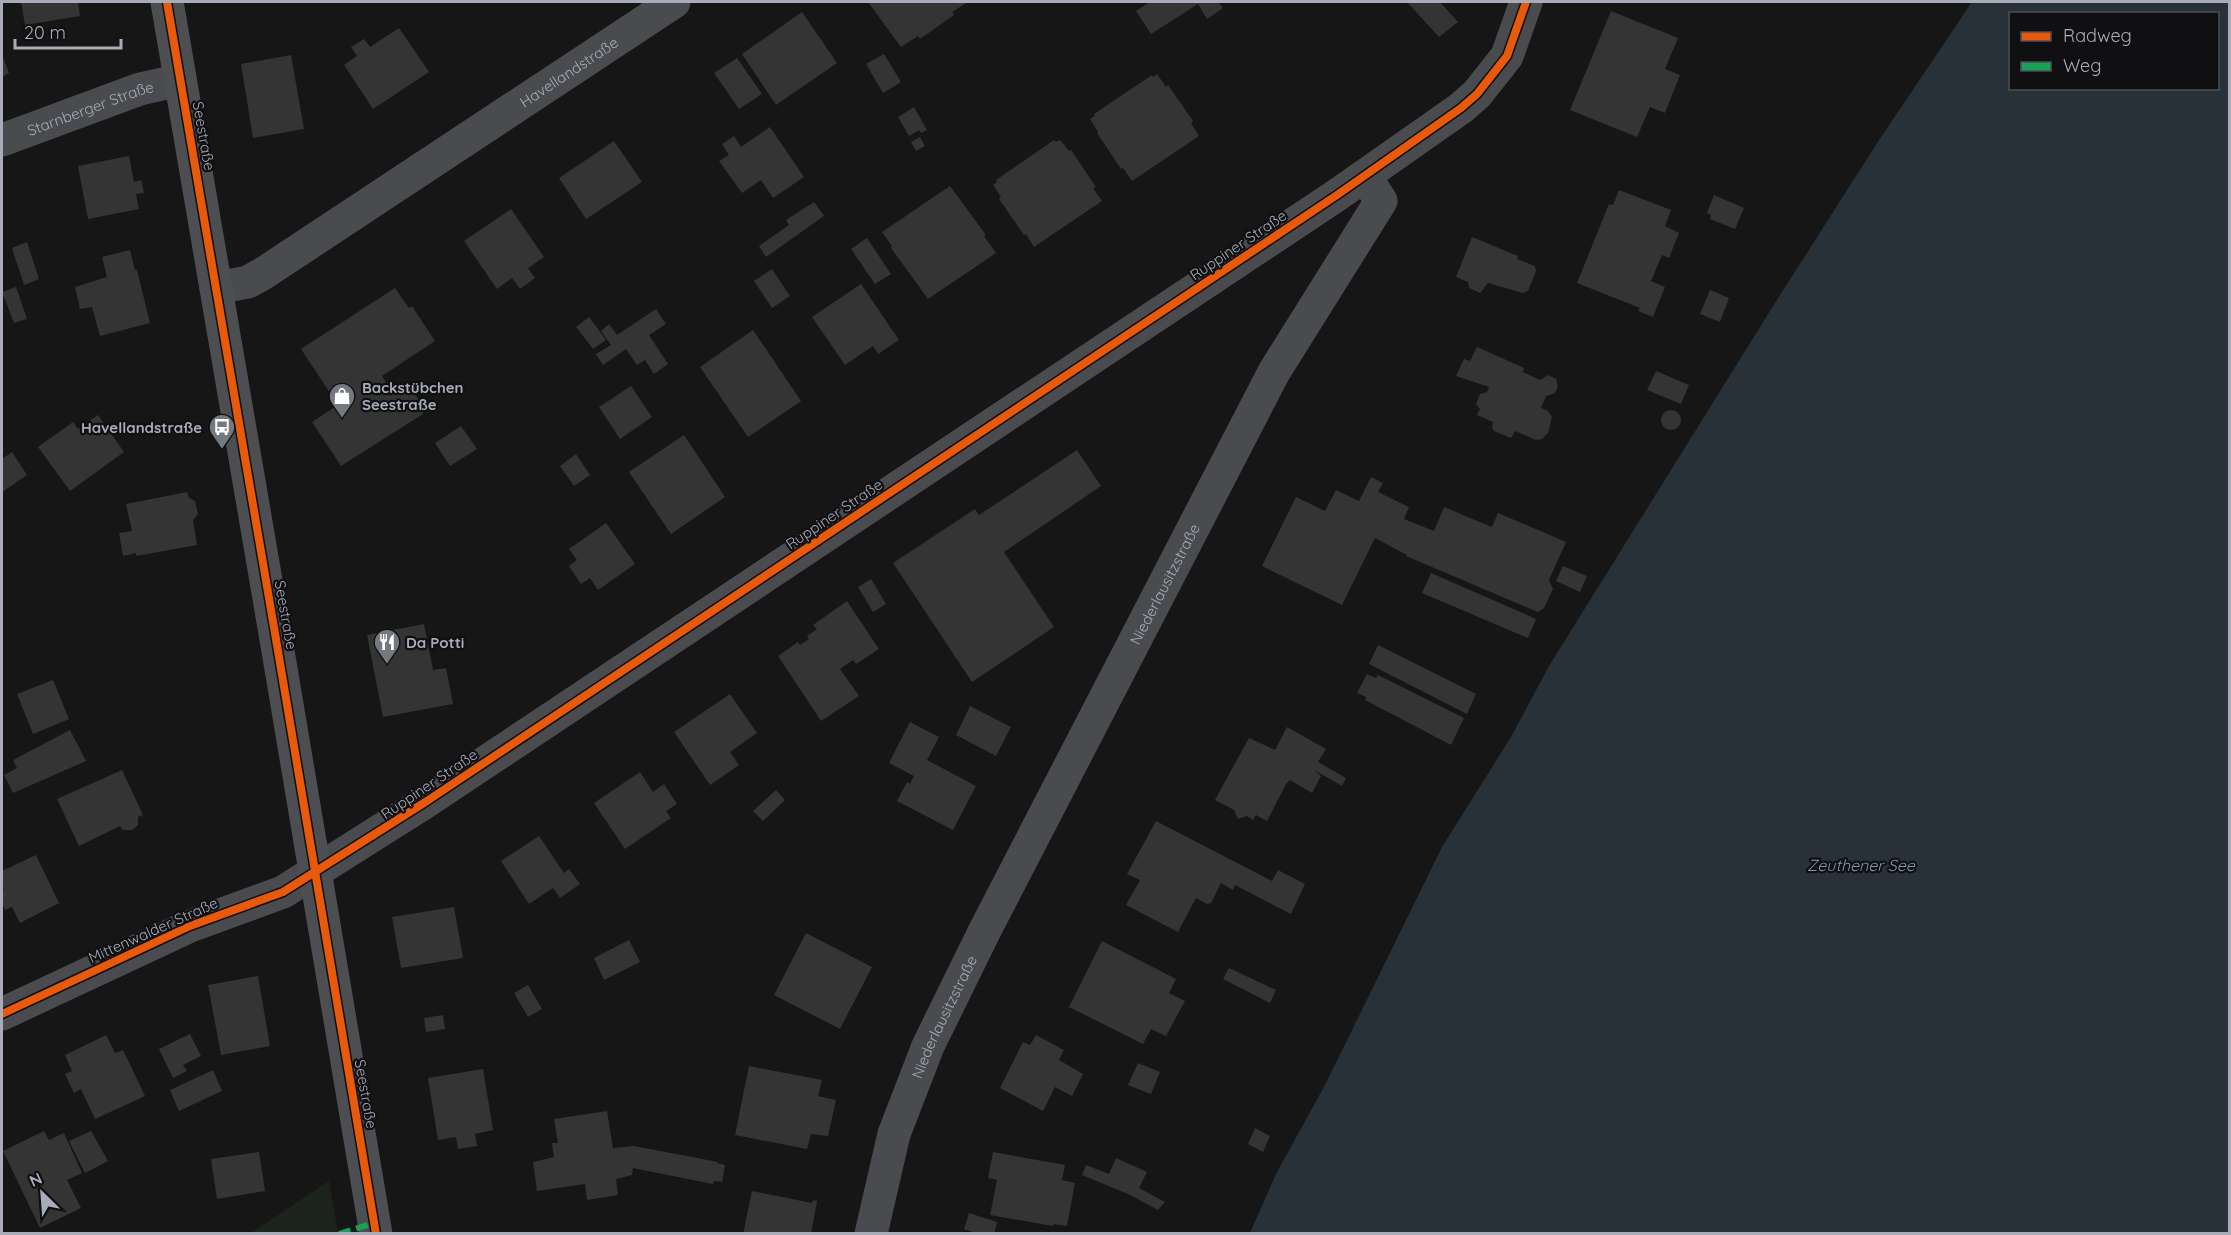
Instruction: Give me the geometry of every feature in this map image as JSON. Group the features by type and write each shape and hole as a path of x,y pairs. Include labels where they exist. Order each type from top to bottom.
{"main road":[{"name":"Seestraße","path":"166,2 376,1233"}],"street":[{"name":"Havellandstraße","path":"216,288 248,282 264,273 674,2"},
{"path":"1365,176 1461,108 1477,94 1507,57 1526,2"},
{"name":"Starnberger Straße","path":"2,140 140,89 180,80"},
{"name":"Ruppiner Straße","path":"316,872 427,801 1365,176"},
{"name":"Niederlausitzstraße","path":"871,1233 894,1134 928,1046 985,930 1274,372 1381,201 1365,176"},
{"name":"Mittenwalder Straße","path":"2,1014 190,926 283,892 316,872"}],"shaded area":[{"path":"329,1181 338,1233 251,1233"}],"water":[{"name":"Zeuthener See","path":"1972,2 2229,2 2229,1233 1250,1233 1276,1174 1325,1085 1442,847 1511,737 1549,666 1879,140"}],"building":[{"path":"21,2 78,2 80,16 25,25"},
{"path":"868,2 968,2 952,12 954,15 920,39 918,36 901,47"},
{"path":"1150,2 1218,2 1223,8 1207,19 1198,4 1151,34 1136,11"},
{"path":"1407,2 1440,2 1458,22 1439,37"},
{"path":"1611,11 1678,38 1665,69 1680,75 1665,113 1650,107 1637,137 1570,110"},
{"path":"802,12 837,63 776,105 742,54"},
{"path":"399,28 429,72 373,109 344,65 357,56 351,47 364,39 370,47"},
{"path":"884,54 901,82 883,93 866,64"},
{"path":"2,55 9,73 2,77"},
{"path":"291,55 304,129 253,138 241,64"},
{"path":"737,58 762,94 739,109 714,73"},
{"path":"1157,74 1166,87 1168,85 1193,121 1191,123 1199,136 1132,181 1123,168 1121,169 1090,119 1152,75 1153,77"},
{"path":"914,107 927,130 921,133 919,130 909,136 898,117"},
{"path":"770,127 804,177 773,198 761,180 742,193 719,161 729,155 722,144 734,136 741,147"},
{"path":"920,137 925,146 916,151 911,142"},
{"path":"1054,140 1056,142 1060,140 1069,151 1071,150 1096,187 1093,188 1102,201 1034,247 999,199 1001,197 993,185 997,182 996,180"},
{"path":"614,141 642,182 586,219 559,178"},
{"path":"129,156 134,182 141,180 144,193 136,194 139,209 88,219 78,166"},
{"path":"950,186 986,235 984,236 996,253 928,299 882,232"},
{"path":"1619,190 1671,210 1665,226 1679,233 1669,258 1662,255 1651,281 1665,287 1653,317 1638,311 1640,308 1577,283 1609,204 1613,205"},
{"path":"1714,195 1744,208 1735,229 1710,219 1711,215 1707,213"},
{"path":"814,202 824,216 766,257 759,246 789,225 786,220"},
{"path":"511,209 544,257 528,268 535,278 520,289 512,278 497,289 464,241"},
{"path":"1472,237 1518,256 1517,259 1535,266 1536,271 1528,291 1523,293 1488,283 1480,293 1469,288 1468,282 1456,277"},
{"path":"867,238 891,274 875,284 851,249"},
{"path":"27,242 39,279 24,285 12,248"},
{"path":"130,250 150,323 100,336 92,307 80,309 75,287 107,277 102,257"},
{"path":"772,269 790,296 772,308 754,281"},
{"path":"861,284 899,340 878,354 873,346 845,365 812,317"},
{"path":"16,287 27,319 14,323 2,292"},
{"path":"395,288 409,308 412,306 435,341 382,376 393,394 408,384 423,406 423,414 341,466 312,422 338,405 301,349"},
{"path":"1710,290 1729,298 1720,322 1700,314"},
{"path":"656,309 666,324 649,335 668,364 654,374 645,360 637,365 626,349 603,365 596,354 611,345 601,331 609,324 617,335"},
{"path":"589,317 606,340 593,349 576,327"},
{"path":"753,330 801,401 748,437 700,367"},
{"path":"1477,347 1524,368 1523,372 1540,380 1548,375 1556,379 1558,386 1555,393 1546,396 1541,408 1548,411 1552,417 1548,433 1542,439 1536,440 1515,431 1511,438 1494,431 1493,422 1477,415 1480,409 1476,404 1480,394 1487,392 1489,387 1456,376 1464,359 1470,361"},
{"path":"1656,371 1689,385 1681,404 1647,390"},
{"path":"631,386 652,417 620,439 599,407"},
{"path":"1671,410 1678,413 1681,420 1678,427 1671,430 1664,427 1661,420 1664,413"},
{"path":"98,415 124,452 70,491 38,447 73,422 78,429"},
{"path":"461,426 477,449 450,466 435,443"},
{"path":"684,435 725,497 671,534 629,472"},
{"path":"1077,450 1101,486 1004,552 1054,627 972,682 893,563 975,509 979,515"},
{"path":"12,452 27,475 2,492 2,459"},
{"path":"576,454 590,475 574,486 560,466"},
{"path":"1371,477 1383,483 1378,492 1409,507 1404,519 1434,531 1444,507 1492,527 1498,513 1566,542 1549,580 1553,589 1544,608 1538,612 1406,556 1375,538 1342,605 1262,566 1296,497 1325,511 1336,490 1359,501"},
{"path":"187,492 189,498 195,501 198,514 193,520 197,545 136,556 136,553 123,556 119,533 132,531 126,504"},
{"path":"606,523 635,564 598,590 590,578 581,584 569,566 577,560 569,549"},
{"path":"1563,566 1587,576 1580,592 1556,581"},
{"path":"1431,573 1536,619 1528,638 1422,593"},
{"path":"871,579 886,604 873,612 858,587"},
{"path":"847,601 879,649 856,664 853,660 840,669 859,696 821,721 778,656 798,642 800,645 809,639 807,636 817,629 813,625"},
{"path":"424,624 433,670 446,668 453,704 383,717 367,635"},
{"path":"1378,645 1476,694 1467,714 1369,664"},
{"path":"1367,674 1376,678 1378,675 1464,718 1451,745 1365,700 1366,697 1357,693"},
{"path":"53,680 69,719 33,734 17,694"},
{"path":"730,694 757,733 730,752 739,765 710,785 674,732"},
{"path":"970,706 1011,727 996,756 956,735"},
{"path":"910,722 939,737 927,760 976,786 953,830 897,801 907,782 910,784 914,776 889,763"},
{"path":"1287,727 1326,749 1318,762 1346,778 1342,786 1314,770 1321,776 1312,793 1290,780 1267,821 1256,815 1253,820 1247,816 1238,819 1234,810 1215,800 1249,738 1275,750"},
{"path":"70,730 86,761 13,793 4,775 17,768 13,760"},
{"path":"122,770 143,815 138,817 138,825 132,830 123,830 120,826 79,846 57,799"},
{"path":"640,772 653,792 664,784 677,804 666,811 671,818 625,849 594,803"},
{"path":"776,790 785,800 763,821 753,811"},
{"path":"1156,821 1272,881 1278,870 1305,884 1291,914 1235,885 1233,890 1221,883 1211,903 1207,904 1196,898 1178,932 1126,905 1140,880 1127,874"},
{"path":"539,836 564,873 569,869 580,884 560,898 553,888 529,904 501,861"},
{"path":"36,855 59,903 20,923 12,907 5,910 2,903 2,890 4,889 2,871"},
{"path":"454,907 463,958 401,968 392,917"},
{"path":"806,933 872,967 840,1029 774,995"},
{"path":"629,940 640,962 604,980 594,958"},
{"path":"1102,941 1176,979 1169,993 1185,1001 1166,1036 1151,1029 1143,1044 1069,1007"},
{"path":"1229,968 1276,990 1270,1003 1223,979"},
{"path":"258,976 270,1046 221,1055 208,985"},
{"path":"528,985 542,1009 528,1017 514,993"},
{"path":"443,1015 445,1029 426,1032 424,1018"},
{"path":"190,1034 201,1056 183,1065 187,1071 173,1078 159,1049"},
{"path":"106,1035 115,1053 123,1050 145,1096 95,1119 81,1089 74,1093 65,1074 72,1071 65,1055"},
{"path":"1036,1035 1064,1050 1059,1060 1083,1074 1072,1096 1055,1087 1043,1111 1000,1088 1023,1042 1030,1045"},
{"path":"1138,1063 1160,1072 1151,1094 1128,1085"},
{"path":"749,1066 822,1080 818,1096 836,1100 828,1136 811,1134 807,1149 735,1135"},
{"path":"483,1069 493,1130 475,1134 477,1146 458,1149 456,1137 438,1140 428,1078"},
{"path":"213,1070 222,1091 179,1111 170,1090"},
{"path":"607,1111 613,1148 634,1146 718,1162 725,1165 722,1182 714,1181 713,1184 633,1168 632,1175 616,1179 618,1195 587,1200 585,1184 537,1191 533,1162 554,1157 552,1143 558,1143 554,1119"},
{"path":"1255,1128 1270,1136 1263,1152 1248,1144"},
{"path":"44,1131 49,1140 64,1133 82,1173 67,1180 81,1208 40,1228 3,1151"},
{"path":"91,1131 108,1161 85,1173 69,1141"},
{"path":"259,1152 265,1191 217,1199 211,1159"},
{"path":"993,1152 1065,1165 1062,1180 1075,1183 1067,1226 1054,1224 1053,1226 990,1215 997,1180 988,1178"},
{"path":"1116,1158 1147,1172 1139,1188 1165,1202 1158,1210 1128,1194 1082,1175 1086,1165 1109,1174"},
{"path":"752,1191 812,1203 813,1200 817,1201 811,1234 743,1234"},
{"path":"969,1213 997,1222 994,1234 979,1234 964,1229"}],"marked path":[{"path":"339,1234 374,1223"}],"cycle path":[{"path":"167,2 376,1234"},
{"path":"2,1014 190,926 283,892 427,801 1337,195 1461,108 1477,94 1507,56 1526,2"}],"place":[{"name":"Backstübchen Seestraße","path":"342,419"},
{"name":"Havellandstraße","path":"222,450"},
{"name":"Da Potti","path":"387,665"}]}
